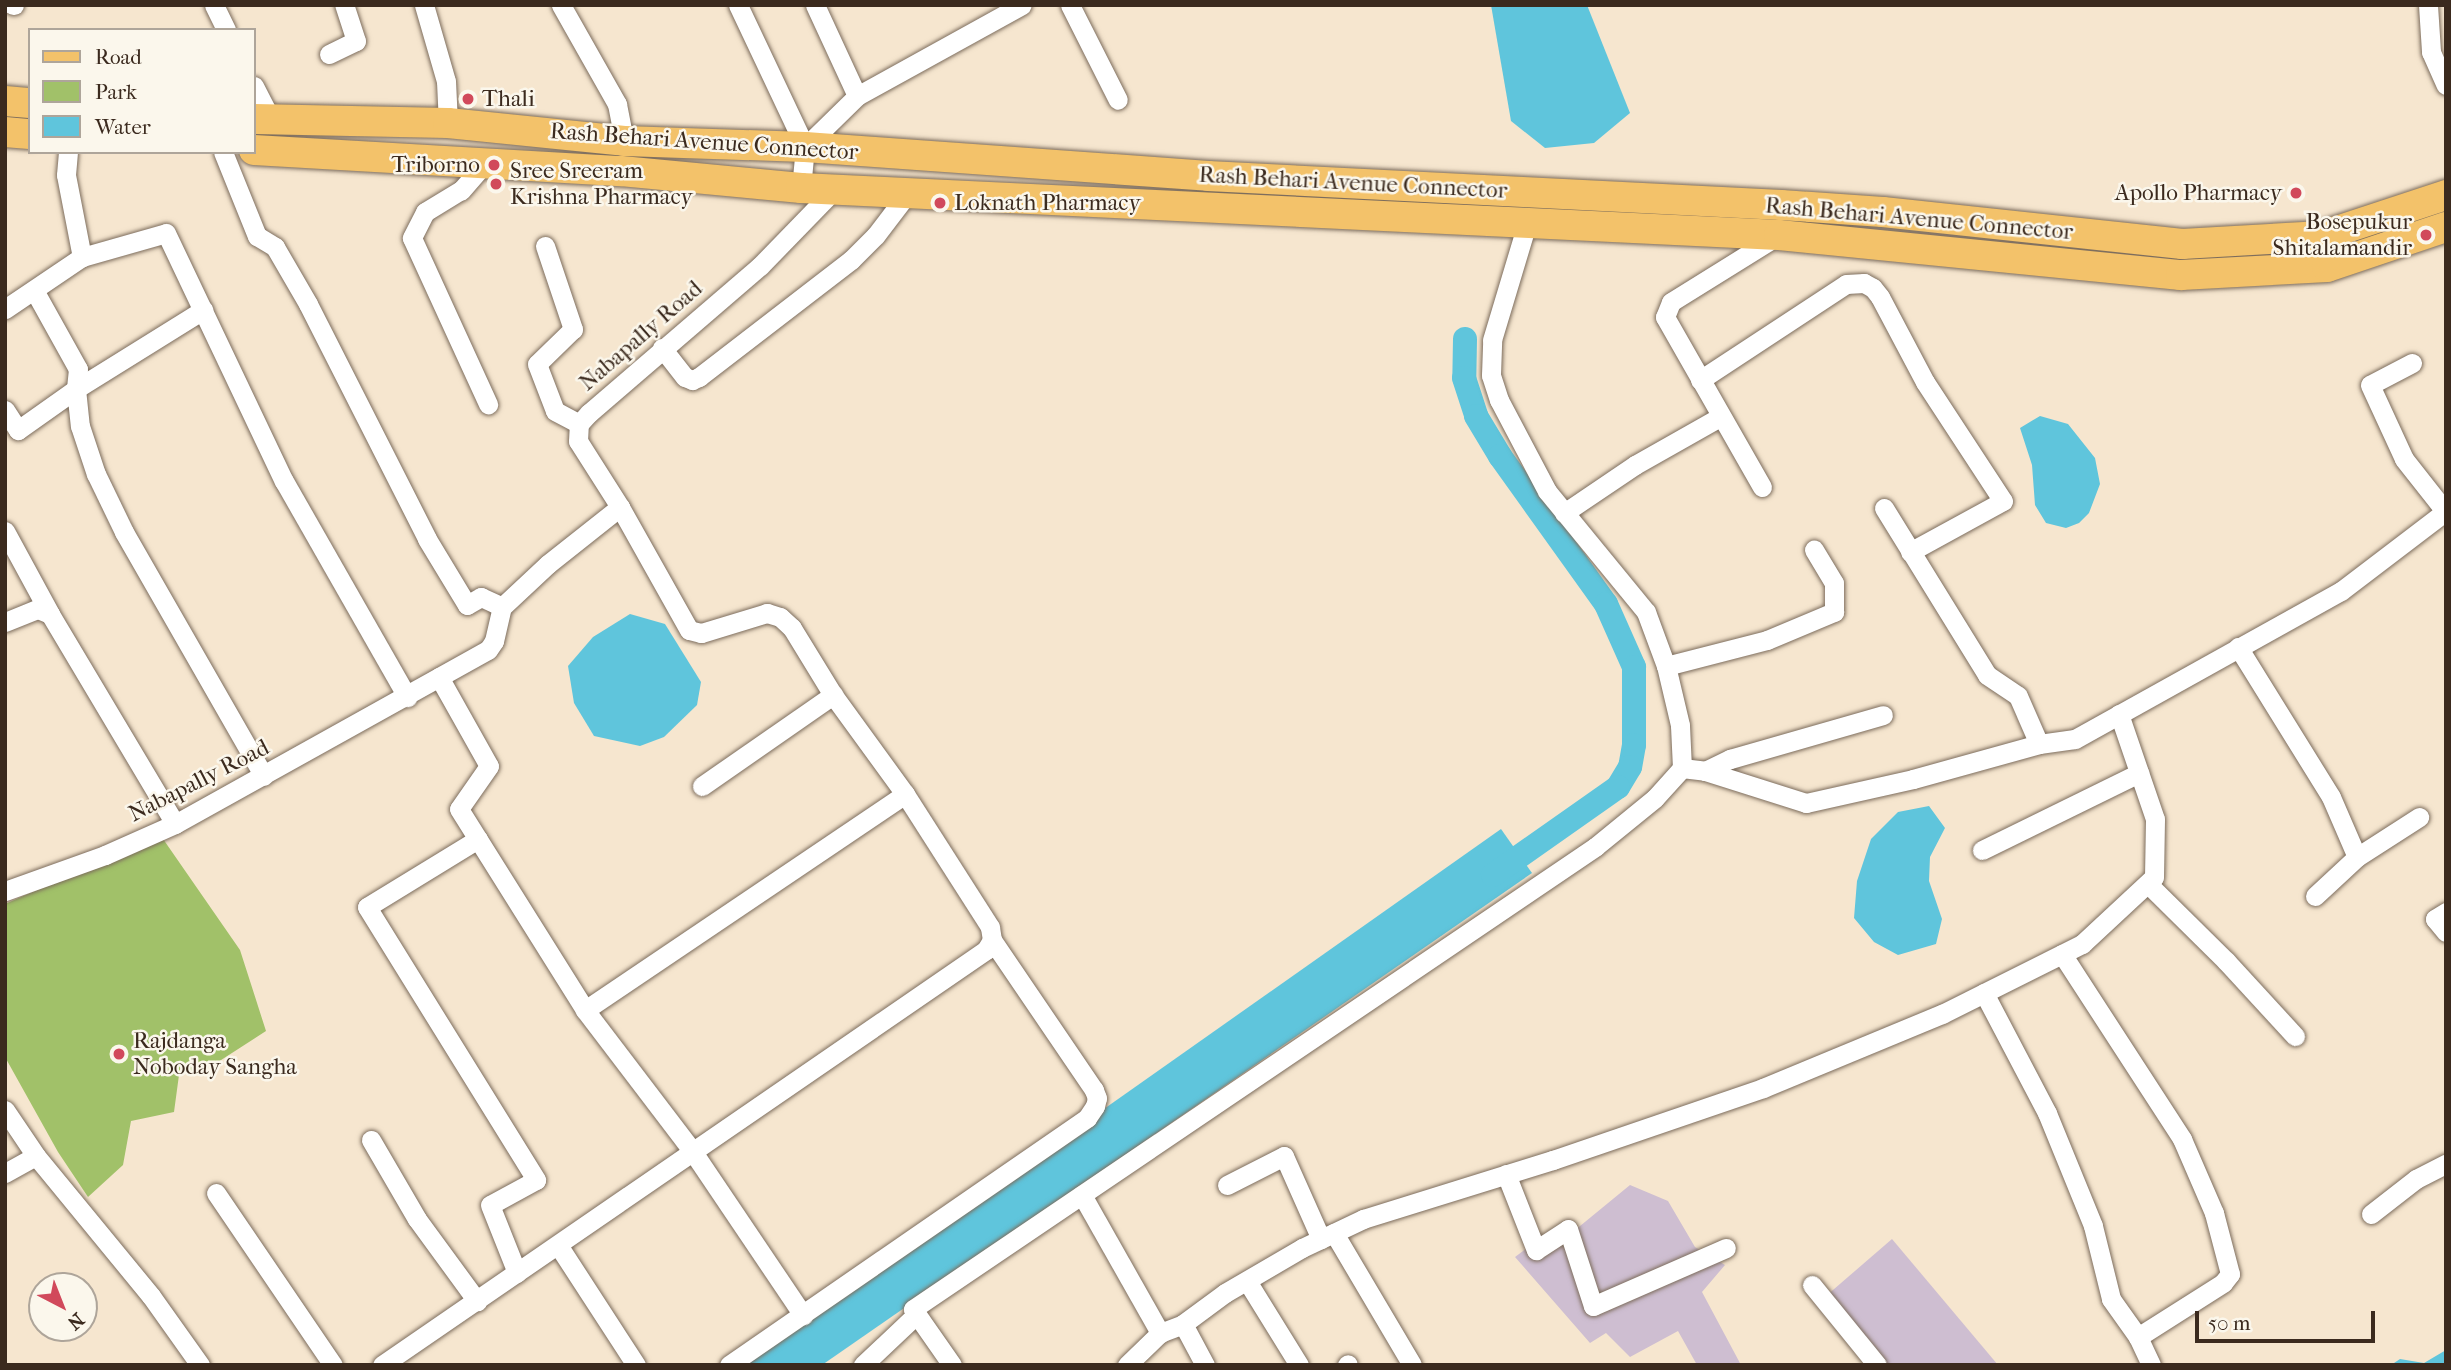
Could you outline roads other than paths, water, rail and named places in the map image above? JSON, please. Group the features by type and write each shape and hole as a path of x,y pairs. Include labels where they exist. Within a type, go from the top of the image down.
{"main road":[{"path":"5,101 28,103"},
{"name":"Rash Behari Avenue Connector","path":"262,119 447,123 624,141 805,147 1208,176 1847,209 2130,240 2195,244 2322,236 2446,195"},
{"path":"5,132 28,134"},
{"name":"Rash Behari Avenue Connector","path":"256,150 621,171 834,190 1779,235 2181,275 2327,267 2446,228"},
{"path":"1844,240 1847,209"}],"street":[{"path":"214,5 225,28"},
{"path":"329,54 356,41 344,5"},
{"path":"561,5 617,104 624,141"},
{"path":"738,5 805,147 801,188"},
{"path":"815,5 857,96"},
{"path":"805,147 857,96 1022,5"},
{"path":"1070,5 1118,100"},
{"path":"2428,5 2431,52 2446,85"},
{"path":"426,6 446,81 447,123"},
{"path":"256,94 262,119"},
{"path":"68,154 65,174 82,257"},
{"path":"224,154 257,236 275,247 308,304 427,539 467,606 481,597 502,607 548,564 620,507"},
{"path":"484,164 461,190 425,212 412,239 488,404"},
{"name":"Nabapally Road","path":"803,1315 1087,1118 1097,1098 992,940 990,927 905,794 833,695 792,628 780,617 767,613 701,633 689,630 620,507 578,441 579,424 662,348 761,266 834,190"},
{"path":"662,348 685,377 692,380 699,377 851,260 876,236 908,193"},
{"path":"952,1365 913,1309 1595,847 1655,798 1682,768 1680,726 1666,666 1643,605 1564,513 1541,479 1499,400 1491,375 1492,340 1527,223"},
{"path":"5,309 82,257 166,233 284,481 407,697"},
{"path":"1762,487 1665,317 1671,302 1779,235"},
{"path":"545,246 573,328 537,364 555,411 579,424"},
{"path":"1700,380 1846,284 1864,283 1872,288 1880,297 1925,382 2003,501 1910,552"},
{"path":"34,290 78,369 76,389 80,426 96,474 124,532 264,776"},
{"path":"5,410 18,430 76,389 203,310"},
{"path":"1682,768 1705,771 1806,803 1913,779 2039,744 2075,739 2341,591 2445,511 2404,458 2370,385 2412,363"},
{"path":"1564,513 1635,465 1720,416"},
{"path":"1884,508 1987,675 2018,696 2039,744"},
{"path":"5,531 50,614 175,824"},
{"path":"1666,666 1767,640 1834,612 1834,583 1814,550"},
{"name":"Nabapally Road","path":"5,891 106,855 175,824 407,697 488,650 494,641 502,607"},
{"path":"5,622 38,609 50,614"},
{"path":"2238,646 2331,797 2357,857"},
{"path":"439,677 489,766 459,809 585,1010 693,1152 803,1315 729,1365"},
{"path":"702,786 833,695"},
{"path":"1127,1365 1160,1333 1183,1324 1225,1293 1363,1219 1763,1088 1942,1014 2082,944 2154,877 2155,819 2119,714"},
{"path":"1705,771 1730,759 1883,715"},
{"path":"1982,850 2139,773"},
{"path":"585,1010 905,794"},
{"path":"2315,896 2357,857 2418,817"},
{"path":"478,839 367,907 536,1180 490,1205 517,1273"},
{"path":"2148,884 2295,1036"},
{"path":"382,1365 986,950 992,940"},
{"path":"2062,954 2182,1139 2214,1213 2230,1274 2222,1283 2138,1337"},
{"path":"1984,993 2047,1113 2093,1226 2110,1299 2138,1337 2151,1365"},
{"path":"5,1110 36,1156 151,1296 200,1365"},
{"path":"371,1140 417,1219 477,1301"},
{"path":"5,1174 36,1156"},
{"path":"1227,1185 1284,1156 1327,1236 1412,1365"},
{"path":"2371,1214 2416,1179 2446,1164"},
{"path":"1506,1174 1536,1250 1568,1230 1594,1306 1726,1248"},
{"path":"216,1193 332,1365"},
{"path":"1082,1195 1160,1333"},
{"path":"558,1245 636,1365"},
{"path":"1247,1281 1299,1365"},
{"path":"1812,1285 1877,1365"},
{"path":"863,1365 917,1314"},
{"path":"1183,1324 1205,1365"}],"water":[{"path":"1491,5 1587,5 1630,113 1594,143 1545,148 1511,121"},
{"path":"2040,416 2068,424 2095,458 2100,484 2089,513 2079,523 2066,528 2046,523 2035,505 2032,465 2020,428"},
{"path":"630,614 665,624 701,682 697,705 664,737 640,746 594,736 574,703 568,666 593,637"},
{"path":"1929,806 1945,828 1930,857 1929,881 1942,919 1936,944 1898,955 1874,942 1854,918 1857,881 1871,839 1898,812"},
{"path":"1501,829 1532,873 822,1365 741,1365"},
{"path":"2446,1350 2446,1365 2391,1365 2400,1359 2424,1363"}],"waterway":[{"path":"1465,339 1464,378 1476,416 1500,456 1606,604 1634,667 1634,745 1630,767 1618,787 1493,875"}],"place":[{"name":"Thali","path":"468,99"},
{"name":"Triborno","path":"494,165"},
{"name":"Sree Sreeram Krishna Pharmacy","path":"496,184"},
{"name":"Apollo Pharmacy","path":"2296,193"},
{"name":"Loknath Pharmacy","path":"940,203"},
{"name":"Bosepukur Shitalamandir","path":"2426,235"},
{"name":"Rajdanga Noboday Sangha","path":"119,1054"}]}
